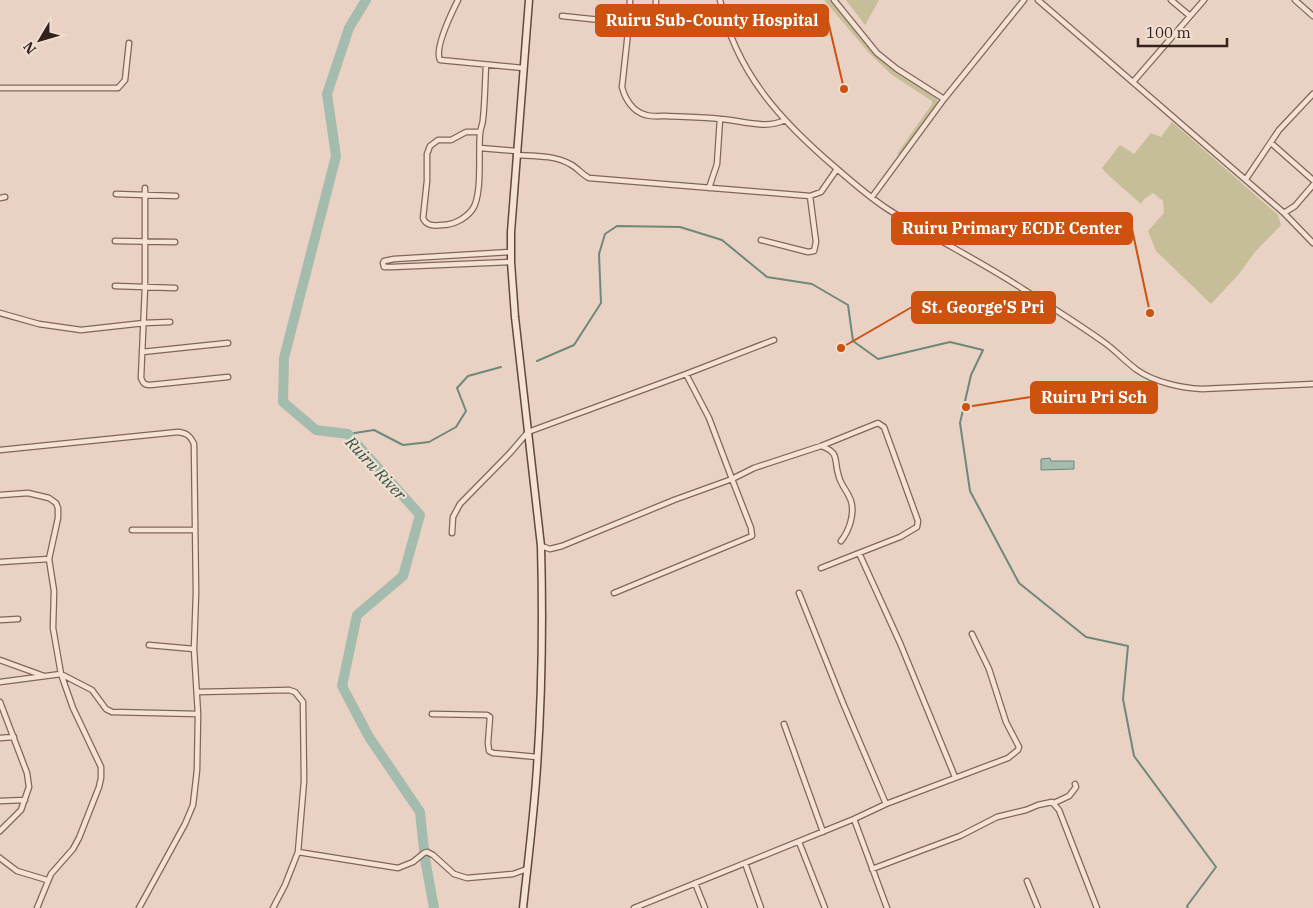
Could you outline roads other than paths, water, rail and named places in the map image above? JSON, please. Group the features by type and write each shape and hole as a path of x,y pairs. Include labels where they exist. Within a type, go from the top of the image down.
{"main road":[{"path":"524,908 538,757 542,633 541,546 511,262 510,232 529,0"}],"street":[{"path":"458,0 440,44 438,56 440,60 523,68"},
{"path":"630,0 622,87 625,96 637,111 646,116 700,116 766,124 776,124 785,120"},
{"path":"656,0 655,16 661,25 680,31"},
{"path":"720,0 726,22 747,71 760,91 800,136 872,198 898,215 1019,286 1105,343 1147,375 1184,387 1202,389 1313,384"},
{"path":"834,0 877,52 897,69 944,99"},
{"path":"872,198 944,99 1024,0"},
{"path":"1038,0 1246,179 1284,213 1313,243"},
{"path":"1171,0 1190,16"},
{"path":"1134,82 1204,0"},
{"path":"1295,0 1313,16"},
{"path":"562,16 628,23"},
{"path":"0,88 118,88 124,80 129,43"},
{"path":"480,132 466,132 451,140 438,140 430,146 427,154 424,221 433,226 452,224 462,220 472,210 477,196 486,65"},
{"path":"1246,179 1279,130 1313,94"},
{"path":"709,188 717,164 720,119"},
{"path":"1271,143 1313,180"},
{"path":"480,148 562,160 576,167 581,174 589,178 810,196 821,192 837,169"},
{"path":"1284,213 1295,206 1313,185"},
{"path":"145,188 145,287 141,378 145,385 228,377"},
{"path":"116,194 176,196"},
{"path":"761,240 808,252 814,251 816,242 810,196"},
{"path":"115,241 174,242"},
{"path":"511,252 394,260 383,263 384,267 387,267 511,262"},
{"path":"478,255 478,264"},
{"path":"115,286 175,288"},
{"path":"0,313 39,324 81,330 170,322"},
{"path":"452,532 453,517 460,504 528,432 774,340"},
{"path":"142,352 228,343"},
{"path":"614,592 752,536 751,528 709,418 686,374"},
{"path":"541,546 550,549 562,546 674,500 732,479 754,468 821,446 878,423 884,427 918,521 917,526 914,530 822,568"},
{"path":"0,450 178,432 186,433 191,437 195,450 194,530 196,593 194,649 198,714 197,770 193,805 185,824 139,908"},
{"path":"821,446 833,451 835,454 839,477 852,502 852,515 847,534 841,541"},
{"path":"0,495 28,493 49,498 56,503 58,508 58,518 49,559 54,591 53,628 61,674 73,708 101,767 101,778 95,799 76,844 47,880 37,908"},
{"path":"132,530 194,530"},
{"path":"859,553 900,642 955,777"},
{"path":"0,562 49,559"},
{"path":"799,593 886,804"},
{"path":"0,620 18,619"},
{"path":"634,908 823,832 886,804 1008,758 1018,750 1019,747 1006,722 989,669 972,634"},
{"path":"149,645 194,649"},
{"path":"0,660 46,676"},
{"path":"0,682 61,674 92,690 106,709 112,712 198,714"},
{"path":"197,692 288,690 296,692 303,702 304,758 302,813 298,852 285,885 273,908"},
{"path":"0,702 27,772 29,787 21,810 0,831"},
{"path":"432,714 487,715 490,717 489,751 538,757"},
{"path":"784,724 823,832"},
{"path":"0,738 14,737"},
{"path":"872,869 960,836 997,817 1048,802 1054,803 1068,796 1076,787 1075,784"},
{"path":"0,801 25,800"},
{"path":"1054,803 1059,810 1097,908"},
{"path":"854,819 887,908"},
{"path":"798,842 825,908"},
{"path":"298,852 398,868 413,862 424,853 433,855 454,874 467,878 518,873 527,868"},
{"path":"0,858 17,871 47,880"},
{"path":"745,863 761,908"},
{"path":"1027,881 1038,908"},
{"path":"696,884 705,908"}],"waterway":[{"name":"Ruiru River","path":"366,0 349,28 327,94 336,156 284,358 283,402 316,430 348,434 420,515 403,576 357,615 342,686 369,737 420,812 425,859 434,908"},
{"path":"537,361 574,345 601,303 599,254 605,234 617,226 680,227 722,240 767,277 812,284 848,305 853,341 878,359 950,342 983,350 971,375 960,423 970,491 1019,583 1086,637 1128,646 1123,699 1134,756 1216,867 1187,906 1188,908"},
{"path":"348,434 374,430 403,445 429,442 456,427 466,411 457,388 468,376 501,367"}],"place":[{"name":"Ruiru Sub-County Hospital","path":"844,89"},
{"name":"Ruiru Primary ECDE Center","path":"1150,313"},
{"name":"St. George'S Pri","path":"841,348"},
{"name":"Ruiru Pri Sch","path":"966,407"}]}
